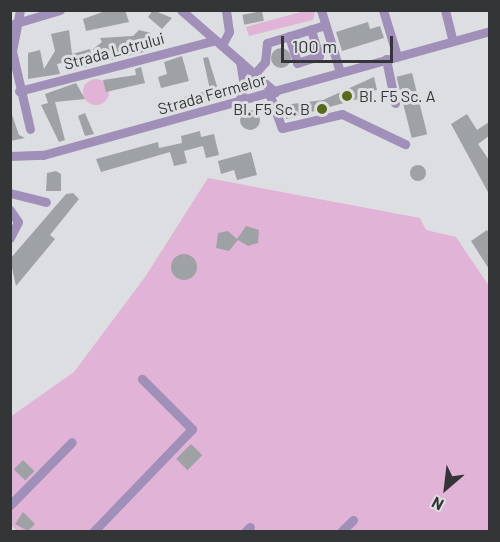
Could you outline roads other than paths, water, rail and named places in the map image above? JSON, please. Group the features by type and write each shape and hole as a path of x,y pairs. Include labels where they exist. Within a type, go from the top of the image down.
{"street":[{"path":"20,10 13,24 11,50 16,88 30,129"},
{"path":"13,24 60,10"},
{"path":"181,10 256,75 272,92 282,128 342,114 405,144"},
{"path":"219,42 229,32 226,10"},
{"path":"321,10 339,72"},
{"path":"383,10 397,56"},
{"path":"445,10 453,41"},
{"path":"244,86 265,62 267,43 325,25"},
{"path":"289,36 297,63 319,56 311,29"},
{"name":"Strada Fermelor","path":"10,156 43,155 489,31"},
{"name":"Strada Lotrului","path":"16,88 219,42"},
{"path":"386,59 395,103"},
{"path":"239,102 244,86 240,61"},
{"path":"10,193 46,202"},
{"path":"10,210 18,222 10,238"},
{"path":"93,531 192,429 142,379"},
{"path":"10,505 72,442"},
{"path":"341,531 353,520"}],"place":[{"name":"Bl. F5 Sc. A","path":"347,96"},
{"name":"Bl. F5 Sc. B","path":"322,109"}]}
